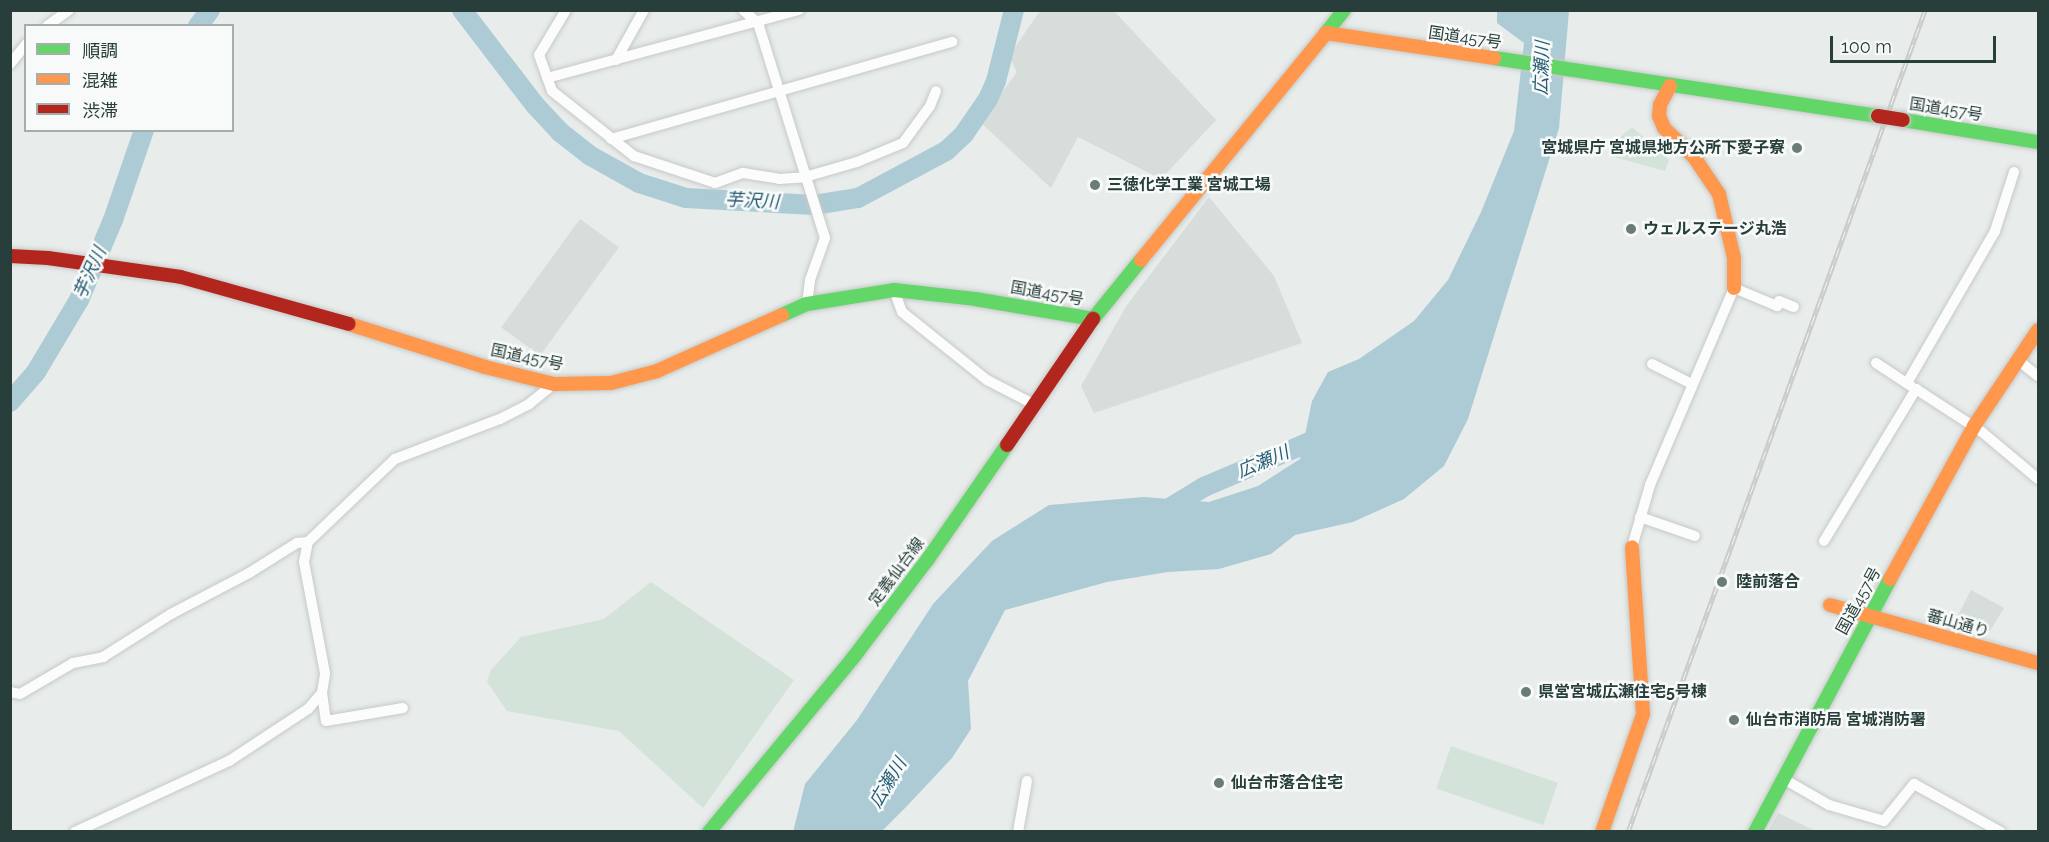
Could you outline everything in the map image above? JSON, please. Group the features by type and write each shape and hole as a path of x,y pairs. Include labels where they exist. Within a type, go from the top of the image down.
{"main road":[{"path":"1326,33 1344,10"},
{"name":"国道457号","path":"10,256 48,258 181,277 341,321 485,367 554,384 611,383 657,371 807,304 856,294 894,290 984,300 1093,320 1326,33 2038,142"},
{"path":"1670,86 1660,105 1659,116 1664,128 1694,157 1719,194 1730,219 1734,288"},
{"name":"定義仙台線","path":"709,831 860,649 928,559 1093,320"},
{"name":"国道457号","path":"1755,831 1869,616 1974,426 2038,330"},
{"path":"1602,831 1644,714 1632,547"},
{"name":"蕃山通り","path":"1830,605 2038,663"}],"street":[{"path":"50,24 69,10"},
{"path":"566,10 539,55 552,91 634,156 715,183 743,173 779,179 807,180 903,143 930,106 936,91"},
{"path":"616,60 644,10"},
{"path":"743,10 758,22 777,90 825,238 810,280 807,304"},
{"path":"547,78 799,10"},
{"path":"611,139 952,42"},
{"path":"10,64 24,46"},
{"path":"1824,541 1995,231 2014,172"},
{"path":"1632,547 1650,485 1734,288 1777,306 1779,301 1794,307"},
{"path":"894,290 902,312 987,380 1035,405"},
{"path":"2018,360 2038,376"},
{"path":"1876,363 1974,426 2038,479"},
{"path":"1652,364 1692,384"},
{"path":"403,708 326,721 322,693 325,673 304,562 308,542 395,459 500,419 529,404 554,384"},
{"path":"1640,517 1695,536"},
{"path":"10,692 20,694 74,663 104,657 171,614 249,573 297,543 308,542"},
{"path":"75,831 229,761 308,709 322,693"},
{"path":"1782,778 1829,805 1884,820 1914,784 2001,831"},
{"path":"1018,831 1027,781"}],"shaded area":[{"path":"1040,11 1114,11 1216,120 1161,179 1078,137 1051,188 980,122 1017,72 1009,56"},
{"path":"1632,127 1669,160 1665,171 1611,156 1618,139"},
{"path":"1209,197 1274,276 1302,343 1094,413 1081,386 1127,305"},
{"path":"580,219 619,247 540,356 501,327"},
{"path":"651,582 794,680 703,808 619,731 507,711 487,682 491,670 521,637 604,619"},
{"path":"1971,590 2004,608 1990,631 1955,621"},
{"path":"1451,746 1558,783 1543,825 1436,789"},
{"path":"1778,813 1816,831 1768,831"}],"water":[{"path":"1497,11 1569,11 1559,128 1468,419 1444,466 1404,499 1353,522 1295,535 1271,554 1219,569 1168,572 1107,582 1005,610 968,681 971,729 952,758 907,806 882,831 793,832 805,784 857,720 933,604 992,541 1049,505 1144,497 1209,502 1258,486 1300,459 1312,401 1328,372 1359,359 1414,321 1448,280 1481,212 1514,131 1524,43 1497,23"}],"waterway":[{"name":"芋沢川","path":"200,24 210,10"},
{"name":"芋沢川","path":"462,10 535,105 560,132 589,155 639,183 686,198 814,205 858,198 946,151 964,134 988,99 996,81 1014,10"},
{"name":"芋沢川","path":"10,402 36,372 79,300 113,220 143,132"},
{"name":"広瀬川","path":"1161,513 1204,487 1326,435"}],"railway":[{"path":"1628,832 1925,10"}],"traffic: fast":[{"path":"1326,33 1344,10"},
{"path":"1494,58 1878,116"},
{"path":"1903,120 2038,142"},
{"path":"782,315 807,304 894,290 975,299 1093,319 1141,260"},
{"path":"709,832 853,658 928,559 1007,445"},
{"path":"1755,832 1890,579"}],"traffic: slow":[{"path":"1141,260 1326,33 1494,58"},
{"path":"1670,86 1660,105 1659,116 1664,128 1694,157 1719,194 1734,258 1734,288"},
{"path":"349,324 485,367 554,384 611,383 657,371 782,315"},
{"path":"1890,579 1974,426 2038,330"},
{"path":"1602,832 1643,714 1632,547"},
{"path":"1830,605 2038,663"}],"traffic: jam":[{"path":"1878,116 1903,120"},
{"path":"10,256 48,258 181,277 349,324"},
{"path":"1007,445 1093,319"}],"place":[{"name":"宮城県庁 宮城県地方公所下愛子寮","path":"1797,148"},
{"name":"三徳化学工業 宮城工場","path":"1095,185"},
{"name":"ウェルステージ丸浩","path":"1631,229"},
{"name":"陸前落合","path":"1722,582"},
{"name":"県営宮城広瀬住宅5号棟","path":"1526,692"},
{"name":"仙台市消防局 宮城消防署","path":"1734,720"},
{"name":"仙台市落合住宅","path":"1219,783"}]}
